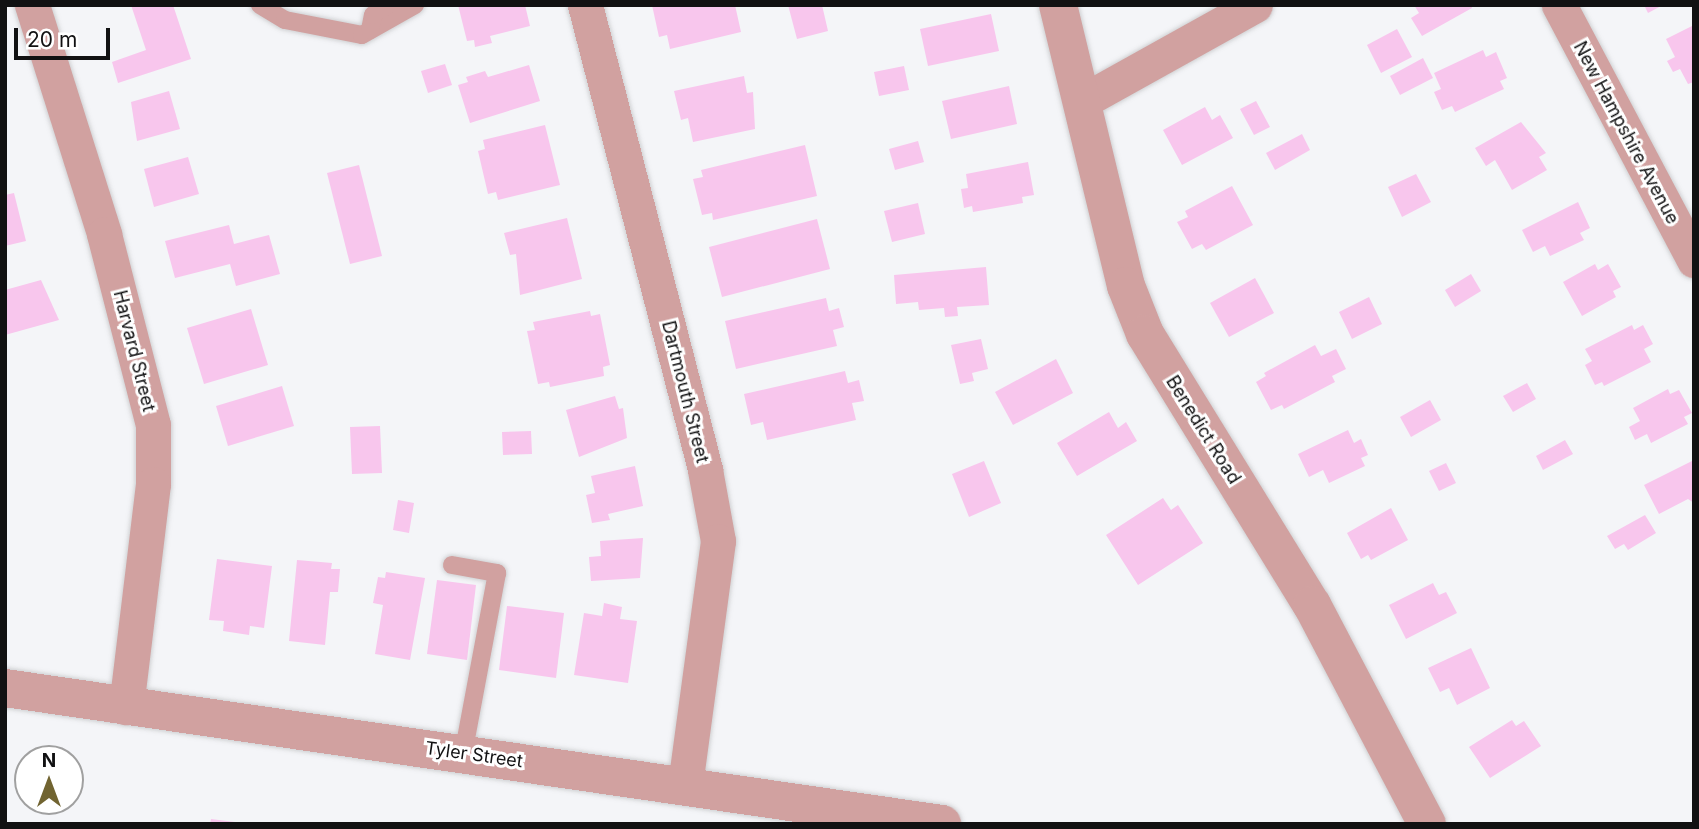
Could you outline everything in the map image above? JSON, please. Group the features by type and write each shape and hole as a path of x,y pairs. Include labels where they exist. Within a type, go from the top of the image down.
{"street":[{"name":"Harvard Street","path":"32,5 104,233 153,425 153,484 125,707"},
{"name":"Dartmouth Street","path":"585,5 705,470 718,541 685,785"},
{"name":"Benedict Road","path":"1058,5 1126,286 1145,334 1312,606 1427,824"},
{"path":"1081,102 1255,5"},
{"name":"New Hampshire Avenue","path":"1559,5 1694,260"},
{"name":"Tyler Street","path":"5,688 942,824"}],"lane":[{"path":"260,5 285,20 317,29 362,35 415,5"},
{"path":"370,30 373,15 387,5"},
{"path":"452,565 497,573 463,754"}],"building":[{"path":"131,5 173,5 191,59 118,83 112,62 146,50"},
{"path":"458,5 525,5 530,26 490,36 492,43 475,47 474,40 467,41"},
{"path":"652,5 735,5 741,32 670,49 667,35 659,37"},
{"path":"788,5 822,5 828,31 797,39"},
{"path":"1414,5 1471,5 1472,8 1422,36 1411,18 1419,13"},
{"path":"1644,5 1663,5 1648,13"},
{"path":"991,14 999,51 928,66 920,29"},
{"path":"1694,25 1694,82 1688,84 1680,69 1673,72 1667,61 1675,57 1666,39"},
{"path":"1397,29 1412,57 1381,73 1367,45"},
{"path":"1483,50 1486,57 1496,52 1507,78 1500,81 1504,89 1455,112 1452,106 1442,110 1434,92 1441,89 1434,73"},
{"path":"1423,58 1433,78 1400,95 1390,76"},
{"path":"445,64 452,85 428,93 421,71"},
{"path":"529,65 540,101 470,123 458,85 468,82 466,77 485,71 488,77"},
{"path":"904,66 909,90 879,96 874,72"},
{"path":"744,76 747,93 753,92 755,129 693,142 688,118 681,120 674,91"},
{"path":"1009,86 1017,124 951,139 942,101"},
{"path":"169,91 180,129 137,141 131,102"},
{"path":"1256,101 1270,127 1254,135 1240,109"},
{"path":"1205,107 1212,120 1220,115 1233,138 1182,165 1163,130"},
{"path":"1521,122 1546,153 1539,157 1547,170 1512,190 1495,160 1486,166 1475,148"},
{"path":"545,125 560,185 498,200 496,192 488,194 478,151 485,149 483,140"},
{"path":"1302,134 1310,150 1275,170 1266,153"},
{"path":"918,141 924,162 895,170 889,149"},
{"path":"805,145 817,196 713,220 712,213 702,215 693,179 703,177 701,170"},
{"path":"188,157 199,194 154,207 144,169"},
{"path":"1028,162 1034,195 1022,197 1023,203 973,212 972,206 964,208 961,189 968,188 966,174"},
{"path":"359,165 382,256 350,264 327,173"},
{"path":"1416,174 1431,202 1402,217 1388,187"},
{"path":"1232,186 1253,225 1206,250 1202,244 1192,249 1177,222 1188,217 1185,211"},
{"path":"14,193 26,241 5,246 5,195"},
{"path":"1578,202 1590,228 1580,233 1584,240 1550,256 1545,246 1533,252 1522,230"},
{"path":"918,203 925,234 892,242 884,211"},
{"path":"567,218 582,279 520,295 516,254 510,255 504,233"},
{"path":"817,219 830,269 722,297 709,247"},
{"path":"229,225 234,244 269,235 280,274 236,286 230,264 175,278 165,241"},
{"path":"1595,264 1598,270 1608,264 1621,287 1613,291 1616,297 1582,316 1563,282"},
{"path":"986,267 989,305 957,307 958,316 945,317 944,308 919,310 918,302 896,304 894,275"},
{"path":"1471,274 1481,291 1455,307 1445,290"},
{"path":"1255,278 1274,313 1229,337 1210,303"},
{"path":"41,280 59,320 5,335 5,290"},
{"path":"1369,297 1382,324 1352,339 1339,312"},
{"path":"826,298 829,311 839,308 844,327 833,330 837,346 736,369 725,321"},
{"path":"251,309 268,365 204,384 187,328"},
{"path":"590,311 591,316 600,314 610,365 603,367 604,376 550,387 549,382 538,384 527,331 535,330 533,322"},
{"path":"1632,325 1634,330 1643,325 1653,344 1644,349 1651,362 1604,386 1602,382 1595,385 1585,365 1592,361 1585,349"},
{"path":"981,339 988,369 972,373 974,381 960,384 951,345"},
{"path":"1315,345 1321,356 1336,349 1346,369 1332,376 1335,382 1284,409 1282,405 1271,410 1256,382 1266,376 1264,373"},
{"path":"1056,359 1073,393 1013,425 995,392"},
{"path":"845,371 848,383 859,380 864,401 852,403 856,420 767,440 763,422 751,425 744,394"},
{"path":"1527,383 1536,399 1513,412 1503,396"},
{"path":"282,386 294,426 228,446 216,406"},
{"path":"1668,389 1670,394 1679,390 1692,413 1684,417 1688,424 1651,443 1647,434 1635,440 1629,427 1640,421 1633,408"},
{"path":"615,396 619,409 623,408 627,438 579,457 566,410"},
{"path":"1430,400 1441,420 1411,437 1400,417"},
{"path":"1109,412 1118,428 1126,422 1137,441 1077,476 1057,443"},
{"path":"380,426 382,473 352,474 350,427"},
{"path":"1348,430 1354,443 1361,439 1368,455 1361,458 1365,466 1329,483 1323,470 1309,477 1298,454"},
{"path":"531,431 532,454 503,455 502,432"},
{"path":"1565,440 1573,454 1543,470 1536,456"},
{"path":"1694,460 1694,503 1688,499 1659,514 1644,485"},
{"path":"984,461 1001,503 969,517 952,474"},
{"path":"1446,463 1456,483 1439,491 1429,471"},
{"path":"635,466 643,506 608,514 610,520 592,523 586,495 595,493 591,476"},
{"path":"1163,498 1171,510 1178,505 1203,543 1138,585 1106,535"},
{"path":"398,500 414,503 409,533 393,530"},
{"path":"1391,508 1408,540 1371,560 1368,555 1361,559 1347,533"},
{"path":"1645,515 1656,533 1628,550 1624,544 1615,549 1607,536"},
{"path":"643,538 640,578 591,581 589,557 601,556 600,541"},
{"path":"217,559 272,566 264,628 250,626 249,635 223,631 224,621 209,620"},
{"path":"297,560 332,563 331,569 340,569 338,592 330,592 325,645 289,641"},
{"path":"386,572 425,578 410,660 375,654 383,605 373,603 378,577 385,578"},
{"path":"437,580 476,585 467,660 427,654"},
{"path":"1433,583 1439,595 1446,592 1457,613 1406,639 1389,605"},
{"path":"604,603 622,607 620,619 637,621 628,683 574,675 584,613 602,616"},
{"path":"507,606 564,613 556,678 499,670"},
{"path":"1471,648 1490,688 1457,705 1449,688 1440,692 1428,668"},
{"path":"1512,720 1516,726 1524,721 1541,746 1490,778 1469,747"},
{"path":"211,819 235,822 235,824 210,824"}]}
